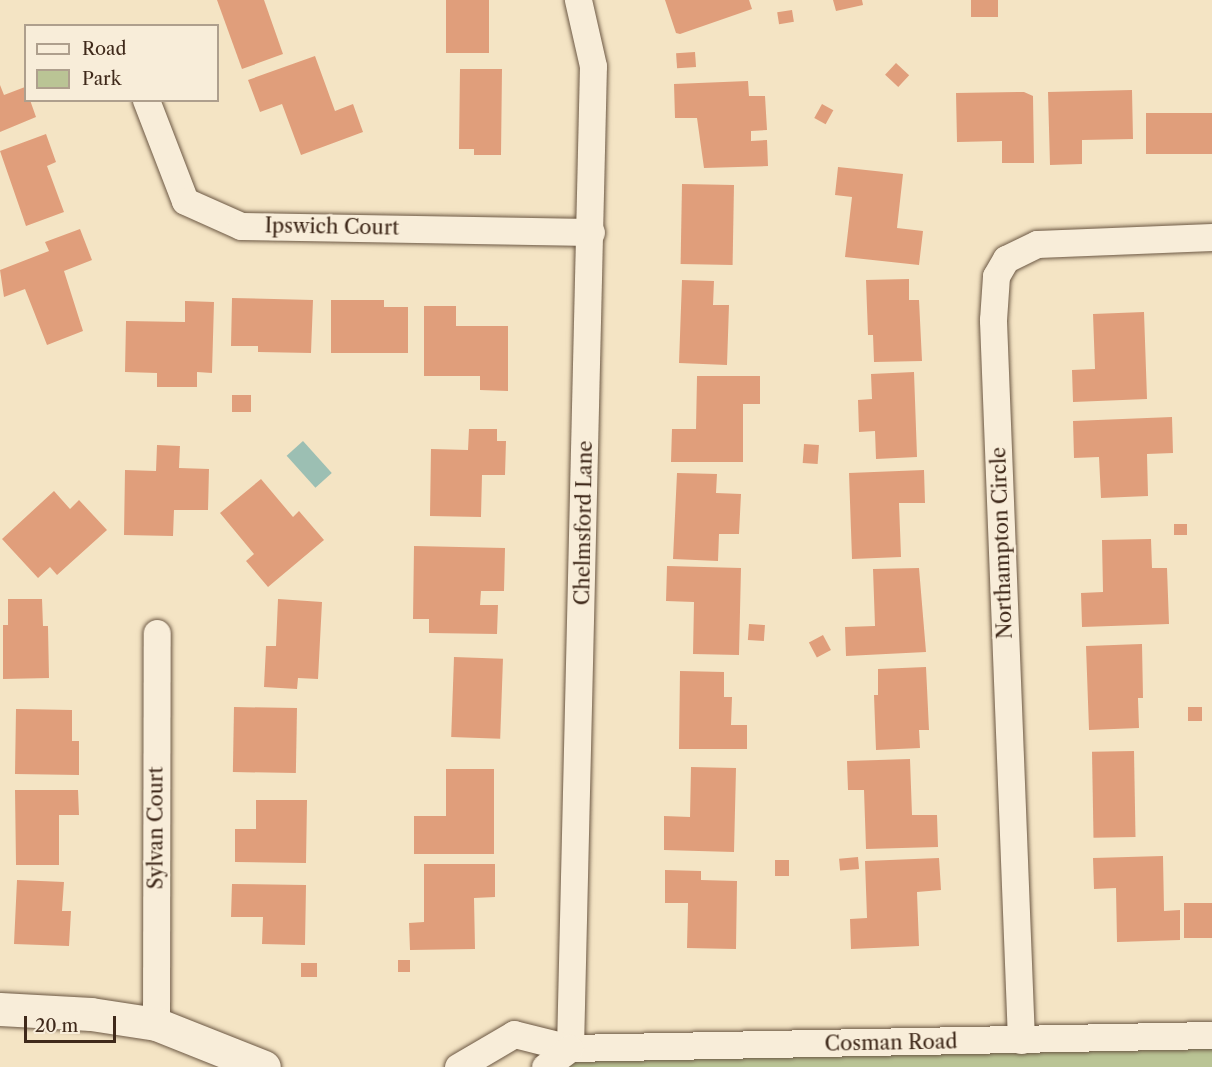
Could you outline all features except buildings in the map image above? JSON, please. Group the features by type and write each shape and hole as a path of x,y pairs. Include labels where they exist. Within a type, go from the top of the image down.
{"main road":[{"path":"0,1009 91,1014 156,1024 264,1067"}],"street":[{"name":"Chelmsford Lane","path":"570,1048 591,232 593,66 578,0"},
{"name":"Ipswich Court","path":"147,102 185,201 241,226 591,232"},
{"name":"Northampton Circle","path":"1022,1040 993,320 996,276 1006,259 1037,244 1212,237"},
{"name":"Sylvan Court","path":"156,1024 157,633"},
{"name":"Cosman Road","path":"458,1067 514,1034 570,1048 1212,1035"},
{"path":"545,1067 570,1048"}],"green space":[{"path":"1212,1035 1212,1067 541,1067 570,1048"}],"water":[{"path":"303,441 332,473 315,488 287,456"}]}
